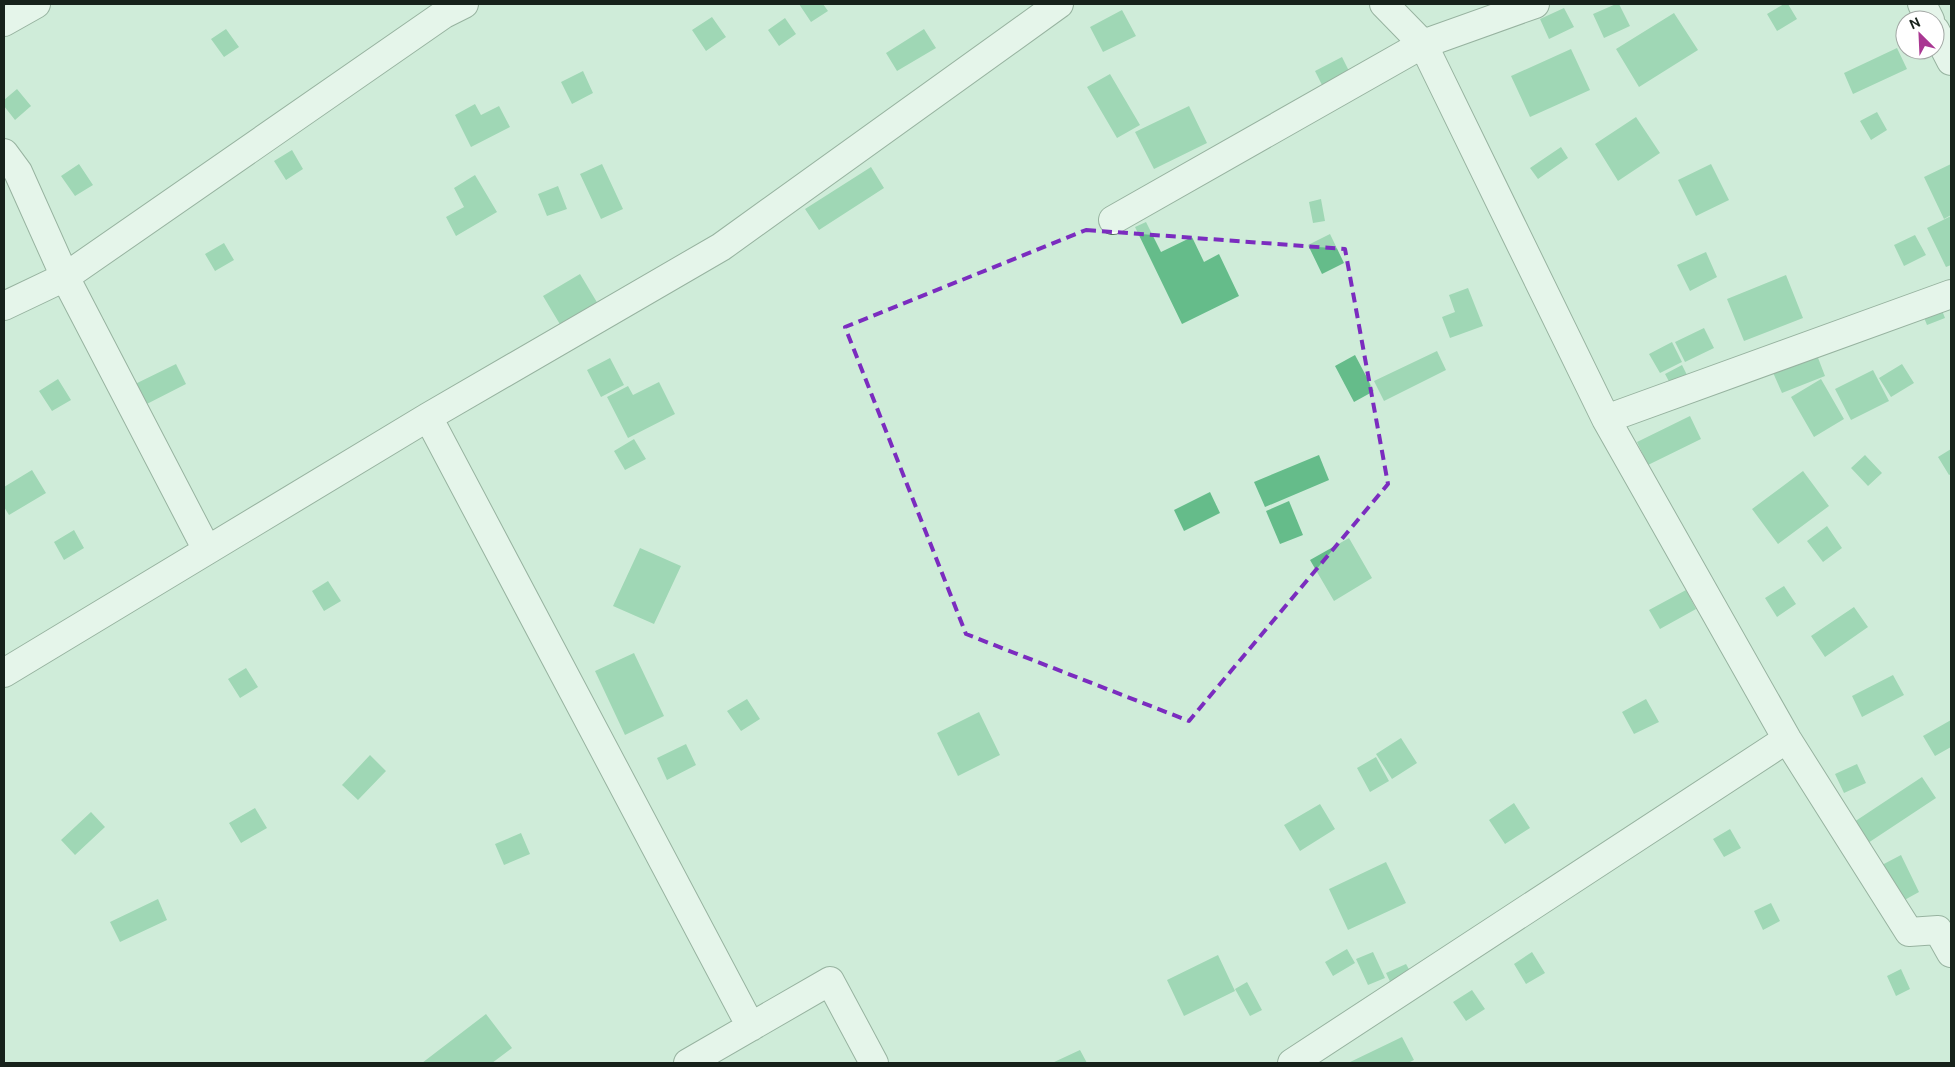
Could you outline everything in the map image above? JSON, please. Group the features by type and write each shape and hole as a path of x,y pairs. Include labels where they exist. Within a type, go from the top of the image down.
{"street":[{"path":"4,22 36,4"},
{"path":"4,673 428,417 721,247 1058,4"},
{"path":"1384,4 1423,44 1606,419 1787,739 1909,932 1947,935"},
{"path":"1113,220 1423,44 1535,4"},
{"path":"4,306 65,277 448,7"},
{"path":"1945,49 1951,61"},
{"path":"4,153 18,172 65,277 208,550"},
{"path":"1606,419 1951,294"},
{"path":"428,417 751,1027"},
{"path":"1292,1063 1787,739"},
{"path":"688,1063 830,981 874,1063"}],"highlighted area":[{"path":"1086,230 1345,249 1388,484 1189,721 966,634 845,327"}],"building":[{"path":"799,4 823,4 828,11 811,22"},
{"path":"1619,4 1630,26 1604,38 1593,14"},
{"path":"1784,4 1788,4 1797,19 1777,31 1767,14"},
{"path":"1564,8 1574,27 1549,39 1540,19"},
{"path":"1122,10 1136,36 1103,52 1090,27"},
{"path":"1674,13 1698,50 1639,87 1616,49"},
{"path":"712,17 726,37 706,51 692,30"},
{"path":"785,18 796,34 779,46 768,30"},
{"path":"226,29 239,47 224,57 211,39"},
{"path":"924,29 936,48 897,71 886,53"},
{"path":"1571,49 1590,90 1530,117 1511,76"},
{"path":"1895,49 1895,60 1903,60 1907,69 1853,94 1844,73"},
{"path":"1342,57 1354,81 1327,95 1315,71"},
{"path":"583,71 593,93 572,104 561,82"},
{"path":"1110,74 1140,125 1117,138 1087,87"},
{"path":"17,89 31,106 15,120 4,106 4,100"},
{"path":"475,104 481,115 499,106 510,127 471,147 455,115"},
{"path":"1189,106 1207,143 1154,169 1135,132"},
{"path":"1877,112 1887,130 1871,140 1860,121"},
{"path":"1636,117 1660,153 1618,181 1595,144"},
{"path":"1561,147 1568,158 1538,179 1530,168"},
{"path":"292,150 303,169 286,180 274,161"},
{"path":"79,164 93,185 75,196 61,176"},
{"path":"602,164 623,209 601,219 580,174"},
{"path":"1711,164 1729,200 1696,216 1678,180"},
{"path":"1951,164 1951,215 1944,219 1924,177"},
{"path":"871,167 884,188 819,230 805,209"},
{"path":"475,175 497,212 456,236 446,217 464,207 454,188"},
{"path":"558,186 567,209 547,216 538,194"},
{"path":"1321,199 1325,221 1313,223 1309,202"},
{"path":"1951,216 1951,265 1946,267 1927,228"},
{"path":"1146,222 1161,252 1192,237 1204,262 1219,254 1239,296 1182,324 1135,227"},
{"path":"1330,234 1344,263 1322,274 1308,245"},
{"path":"1915,235 1926,255 1904,266 1894,245"},
{"path":"224,243 234,260 215,271 205,254"},
{"path":"1706,252 1717,277 1690,291 1677,265"},
{"path":"580,274 601,309 564,331 543,296"},
{"path":"1786,275 1803,318 1744,341 1727,299"},
{"path":"1468,288 1483,326 1450,338 1442,317 1455,312 1449,295"},
{"path":"1939,303 1945,318 1927,325 1921,310"},
{"path":"1704,328 1714,348 1685,362 1675,342"},
{"path":"1672,342 1682,362 1660,373 1649,354"},
{"path":"1815,350 1825,376 1782,393 1771,368"},
{"path":"1437,351 1446,370 1384,401 1374,381"},
{"path":"1355,355 1374,391 1354,402 1335,366"},
{"path":"610,358 624,385 601,397 587,370"},
{"path":"176,364 186,384 139,408 129,387"},
{"path":"1902,364 1914,383 1891,397 1879,378"},
{"path":"1682,365 1690,381 1673,389 1665,374"},
{"path":"1873,370 1889,401 1851,420 1835,389"},
{"path":"58,379 71,400 52,411 39,391"},
{"path":"1821,379 1844,419 1814,437 1791,397"},
{"path":"659,382 675,414 628,438 607,397 628,386 633,395"},
{"path":"1690,416 1701,439 1648,465 1637,442"},
{"path":"634,439 646,459 625,470 614,451"},
{"path":"1951,449 1951,474 1949,475 1938,457"},
{"path":"1319,455 1329,480 1265,507 1254,482"},
{"path":"1865,455 1882,473 1868,486 1851,468"},
{"path":"32,470 46,493 9,515 4,507 4,487"},
{"path":"1803,471 1829,506 1778,544 1752,509"},
{"path":"1210,492 1220,513 1184,531 1174,510"},
{"path":"1289,501 1303,535 1280,544 1266,511"},
{"path":"1827,526 1842,548 1823,562 1807,541"},
{"path":"74,530 84,548 64,560 54,542"},
{"path":"1349,538 1372,578 1334,601 1310,560"},
{"path":"640,548 681,566 654,624 613,606"},
{"path":"328,581 341,601 324,611 312,591"},
{"path":"1784,586 1796,604 1777,617 1765,598"},
{"path":"1686,590 1696,609 1660,629 1649,610"},
{"path":"1854,607 1868,627 1825,657 1811,636"},
{"path":"634,653 664,716 625,735 595,671"},
{"path":"246,668 258,687 240,698 228,679"},
{"path":"1893,675 1904,695 1862,717 1852,696"},
{"path":"747,699 760,719 741,731 727,711"},
{"path":"1646,699 1659,722 1634,734 1622,712"},
{"path":"979,712 1000,755 958,776 937,733"},
{"path":"1951,720 1951,747 1935,756 1923,736"},
{"path":"1401,738 1417,763 1392,779 1376,754"},
{"path":"686,744 696,765 667,780 657,758"},
{"path":"370,755 386,771 358,800 342,785"},
{"path":"1376,757 1389,781 1370,792 1357,768"},
{"path":"1857,764 1866,783 1844,793 1835,774"},
{"path":"1922,777 1936,798 1868,843 1854,822"},
{"path":"1514,803 1530,828 1505,844 1489,820"},
{"path":"1320,804 1335,829 1300,851 1284,825"},
{"path":"255,808 267,828 241,843 229,823"},
{"path":"91,812 105,827 75,855 61,840"},
{"path":"1730,829 1741,848 1724,857 1713,839"},
{"path":"521,833 530,854 504,865 495,844"},
{"path":"1901,855 1919,892 1899,903 1880,866"},
{"path":"1386,862 1406,903 1348,930 1329,889"},
{"path":"158,899 167,920 120,942 110,922"},
{"path":"1771,903 1780,921 1763,930 1754,911"},
{"path":"1347,949 1355,963 1333,976 1325,962"},
{"path":"1373,952 1385,978 1368,985 1356,959"},
{"path":"1532,952 1545,973 1526,984 1514,964"},
{"path":"1218,955 1235,991 1184,1016 1167,980"},
{"path":"1406,964 1415,980 1394,990 1386,973"},
{"path":"1901,969 1910,989 1896,996 1887,976"},
{"path":"1247,982 1262,1010 1250,1016 1235,989"},
{"path":"1472,990 1485,1009 1466,1021 1453,1002"},
{"path":"486,1014 512,1048 492,1063 422,1063"},
{"path":"1402,1037 1414,1060 1408,1063 1348,1063"},
{"path":"1080,1050 1087,1063 1052,1063"}]}
